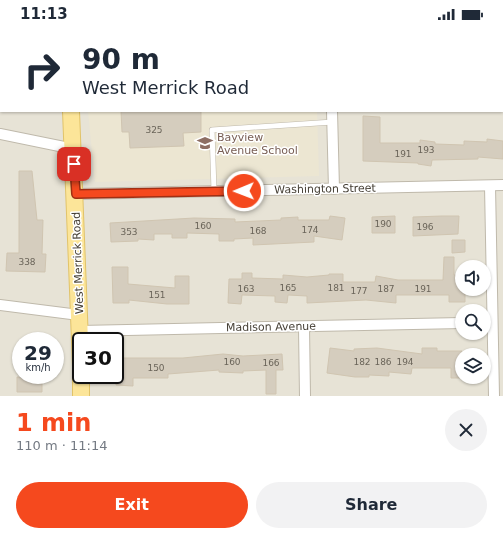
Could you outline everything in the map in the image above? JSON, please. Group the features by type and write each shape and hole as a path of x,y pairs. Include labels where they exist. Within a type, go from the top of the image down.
{"main road":[{"name":"West Merrick Road","path":"72,112 80,331"},
{"path":"81,384 81,396"}],"street":[{"path":"332,112 334,189"},
{"path":"0,134 74,149"},
{"name":"Washington Street","path":"76,194 503,185"},
{"path":"488,304 490,186"},
{"path":"0,305 79,315"},
{"name":"Madison Avenue","path":"80,331 455,323"},
{"path":"304,327 305,396"},
{"path":"489,340 494,396"}],"lane":[{"path":"214,191 212,130 333,122"}],"shaded area":[{"path":"0,112 503,112 503,396 0,396"},
{"name":"Bayview Avenue School","path":"88,112 317,112 319,176 95,182"}],"building":[{"path":"121,112 201,112 201,132 183,133 184,146 130,148 129,132 122,132"},
{"path":"363,116 380,117 380,143 420,143 420,140 435,142 435,144 464,145 464,141 487,142 487,139 503,141 503,159 478,157 478,159 432,160 431,166 418,163 363,161"},
{"path":"19,171 32,171 37,220 43,220 42,254 46,254 45,272 6,271 7,253 19,253"},
{"path":"330,216 345,218 342,240 314,236 314,242 253,245 253,238 234,239 234,241 219,241 219,234 187,233 187,238 172,238 172,234 154,234 154,240 138,239 138,241 111,242 110,223 194,218 235,219 235,222 281,220 281,218 298,217 298,220 329,220"},
{"path":"395,216 395,233 372,233 372,217"},
{"path":"459,216 458,234 413,236 413,217"},
{"path":"452,240 465,240 465,252 452,253"},
{"path":"444,257 454,257 455,296 465,296 465,302 449,302 449,295 396,295 396,303 366,300 307,303 307,296 288,295 287,303 275,302 275,296 242,295 241,304 228,303 229,279 242,279 242,273 252,273 252,278 283,279 283,275 307,277 343,274 343,282 375,282 376,276 398,280 443,280"},
{"path":"112,267 128,267 128,284 175,288 175,276 189,276 189,304 167,304 129,300 129,303 113,303"},
{"path":"330,348 354,351 354,349 377,348 422,354 422,348 437,348 437,351 455,351 455,378 451,378 451,368 412,368 411,374 389,372 389,376 369,375 369,377 355,377 327,373"},
{"path":"223,354 243,356 282,354 283,370 276,370 276,394 266,394 266,370 243,371 243,373 219,372 219,370 168,374 168,378 133,378 133,386 116,385 124,384 124,358 183,358"},
{"path":"17,384 42,384 42,392 17,392"}],"place":[{"name":"Bayview Avenue School","path":"205,143"}],"route":[{"path":"74,164 76,194 244,191"}]}
